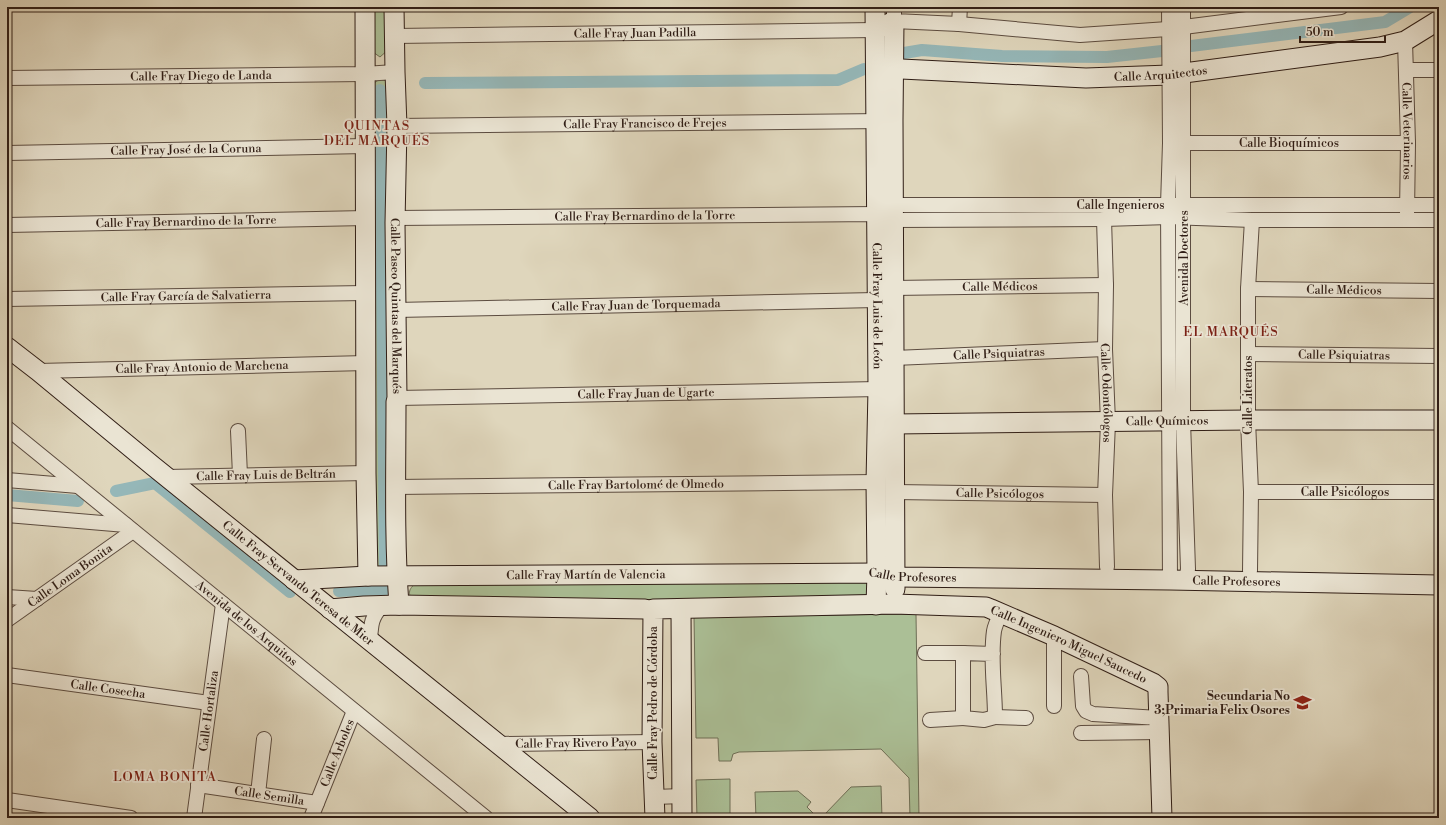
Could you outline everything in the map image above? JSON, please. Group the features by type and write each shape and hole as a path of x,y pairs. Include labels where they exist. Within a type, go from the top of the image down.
{"street":[{"path":"365,7 365,293 368,576"},
{"name":"Calle Paseo Quintas del Marqués","path":"390,605 397,576 397,126 394,7"},
{"name":"Calle Fray Luis de León","path":"875,7 875,30 884,68"},
{"path":"959,24 960,7"},
{"name":"Avenida Doctores","path":"1169,7 1169,31 1176,69 1184,144 1184,211 1176,421"},
{"name":"Avenida Doctores","path":"1178,575 1176,421 1169,211 1170,143 1176,69 1183,32 1183,7"},
{"path":"875,30 894,14 959,24 1080,35 1169,31 1183,32 1341,7"},
{"name":"Calle Fray Luis de León","path":"876,605 876,482 886,392 894,358 893,288 888,213 884,68 894,14"},
{"name":"Calle Arquitectos","path":"884,68 1086,78 1380,47 1405,40 1439,20"},
{"name":"Calle Fray Juan Padilla","path":"394,36 875,30"},
{"name":"Calle Veterinarios","path":"1405,40 1408,143 1407,221"},
{"path":"1406,70 1439,70"},
{"name":"Calle Fray Diego de Landa","path":"7,78 364,74 395,72"},
{"name":"Calle Fray Francisco de Frejes","path":"397,126 885,121"},
{"name":"Calle Bioquímicos","path":"1170,143 1408,143"},
{"name":"Calle Fray José de la Coruna","path":"7,153 365,146"},
{"name":"Calle Ingenieros","path":"888,213 1184,211 1439,205"},
{"name":"Calle Ingenieros","path":"888,213 1104,219 1169,211"},
{"name":"Calle Ingenieros","path":"1184,211 1252,220 1439,220"},
{"name":"Calle Fray Luis de León","path":"888,213 876,300 886,392 894,424 896,572 894,604"},
{"name":"Calle Fray Bernardino de la Torre","path":"396,218 888,213"},
{"name":"Calle Fray Bernardino de la Torre","path":"7,225 366,218"},
{"name":"Calle Odontólogos","path":"1104,219 1106,285 1105,349 1108,422 1105,495 1107,567"},
{"name":"Calle Literatos","path":"1250,571 1251,492 1248,420 1248,289 1252,220"},
{"name":"Calle Médicos","path":"893,288 1106,285"},
{"name":"Calle Médicos","path":"1248,289 1439,291"},
{"name":"Calle Fray García de Salvatierra","path":"7,299 365,293"},
{"name":"Calle Fray Juan de Torquemada","path":"396,310 876,300"},
{"name":"Calle Fray Servando Teresa de Mier","path":"7,347 166,477 590,818"},
{"name":"Calle Psiquiatras","path":"894,358 1105,349"},
{"name":"Calle Psiquiatras","path":"1248,354 1439,356"},
{"name":"Calle Fray Antonio de Marchena","path":"38,371 366,363"},
{"name":"Calle Fray Juan de Ugarte","path":"397,398 886,392"},
{"name":"Calle Químicos","path":"894,424 1248,420 1439,420"},
{"name":"Avenida de los Arquitos","path":"7,428 486,818"},
{"path":"238,431 240,475"},
{"name":"Calle Fray Luis de Beltrán","path":"166,477 366,473"},
{"path":"7,480 78,486"},
{"name":"Calle Fray Bartolomé de Olmedo","path":"396,487 876,482"},
{"name":"Calle Psicólogos","path":"895,492 1105,495"},
{"name":"Calle Psicólogos","path":"1251,492 1439,492"},
{"path":"7,515 130,528"},
{"name":"Calle Loma Bonita","path":"7,620 130,528"},
{"name":"Calle Profesores","path":"877,573 993,565 1107,567 1178,575 1250,571 1439,574"},
{"name":"Calle Profesores","path":"896,572 1178,575 1439,586"},
{"name":"Calle Fray Martín de Valencia","path":"294,580 368,576 877,573"},
{"path":"7,597 37,599"},
{"name":"Calle Hortaliza","path":"194,818 223,604"},
{"path":"330,608 390,605 681,609 894,604"},
{"name":"Calle Ingeniero Miguel Saucedo","path":"894,604 986,607 1054,636 1153,683 1158,687 1162,818"},
{"path":"370,641 372,621 375,612 390,605"},
{"name":"Calle Fray Pedro de Córdoba","path":"649,609 654,818"},
{"path":"681,609 682,818"},
{"path":"995,717 993,654 994,631 1001,614"},
{"path":"1054,636 1054,706"},
{"path":"925,653 993,654"},
{"path":"962,653 962,718"},
{"name":"Calle Cosecha","path":"7,675 210,703"},
{"path":"1081,676 1083,706 1086,711 1093,714 1159,725"},
{"name":"Calle Árboles","path":"316,813 354,711"},
{"path":"930,720 962,718 984,720 995,717 1026,718"},
{"path":"1080,733 1159,725"},
{"path":"258,794 264,739"},
{"name":"Calle Fray Rivero Payo","path":"499,744 652,742"},
{"name":"Calle Semilla","path":"198,785 258,794 316,813"},
{"name":"Calle Fray Pedro de Córdoba","path":"654,797 683,796"},
{"path":"7,800 132,818"}],"green space":[{"path":"369,7 390,7 389,49 380,57 370,50"},
{"path":"380,79 389,82 391,573 374,566 371,85"},
{"path":"862,581 869,583 872,592 862,599 416,602 410,596 412,586 415,584"},
{"path":"916,614 919,818 910,818 909,778 881,749 739,752 733,754 731,761 719,761 718,738 696,738 694,617"},
{"path":"730,779 730,818 697,818 696,780"},
{"path":"881,786 882,818 825,818 825,814 851,787"},
{"path":"798,791 811,802 807,807 815,815 815,818 756,818 755,792"}],"waterway":[{"path":"904,53 922,50 1002,56 1107,57 1385,22 1410,7"},
{"path":"425,83 838,80 864,69"},
{"path":"380,90 385,567"},
{"path":"116,491 155,483 290,592"},
{"path":"7,495 78,501"},
{"path":"339,591 386,589"}],"place":[{"name":"Secundaria No 3;Primaria Felix Osores","path":"1303,703"}],"district":[{"name":"QUINTAS DEL MARQUÉS","path":"377,132"},
{"name":"EL MARQUÉS","path":"1231,331"},
{"name":"LOMA BONITA","path":"165,776"}]}
